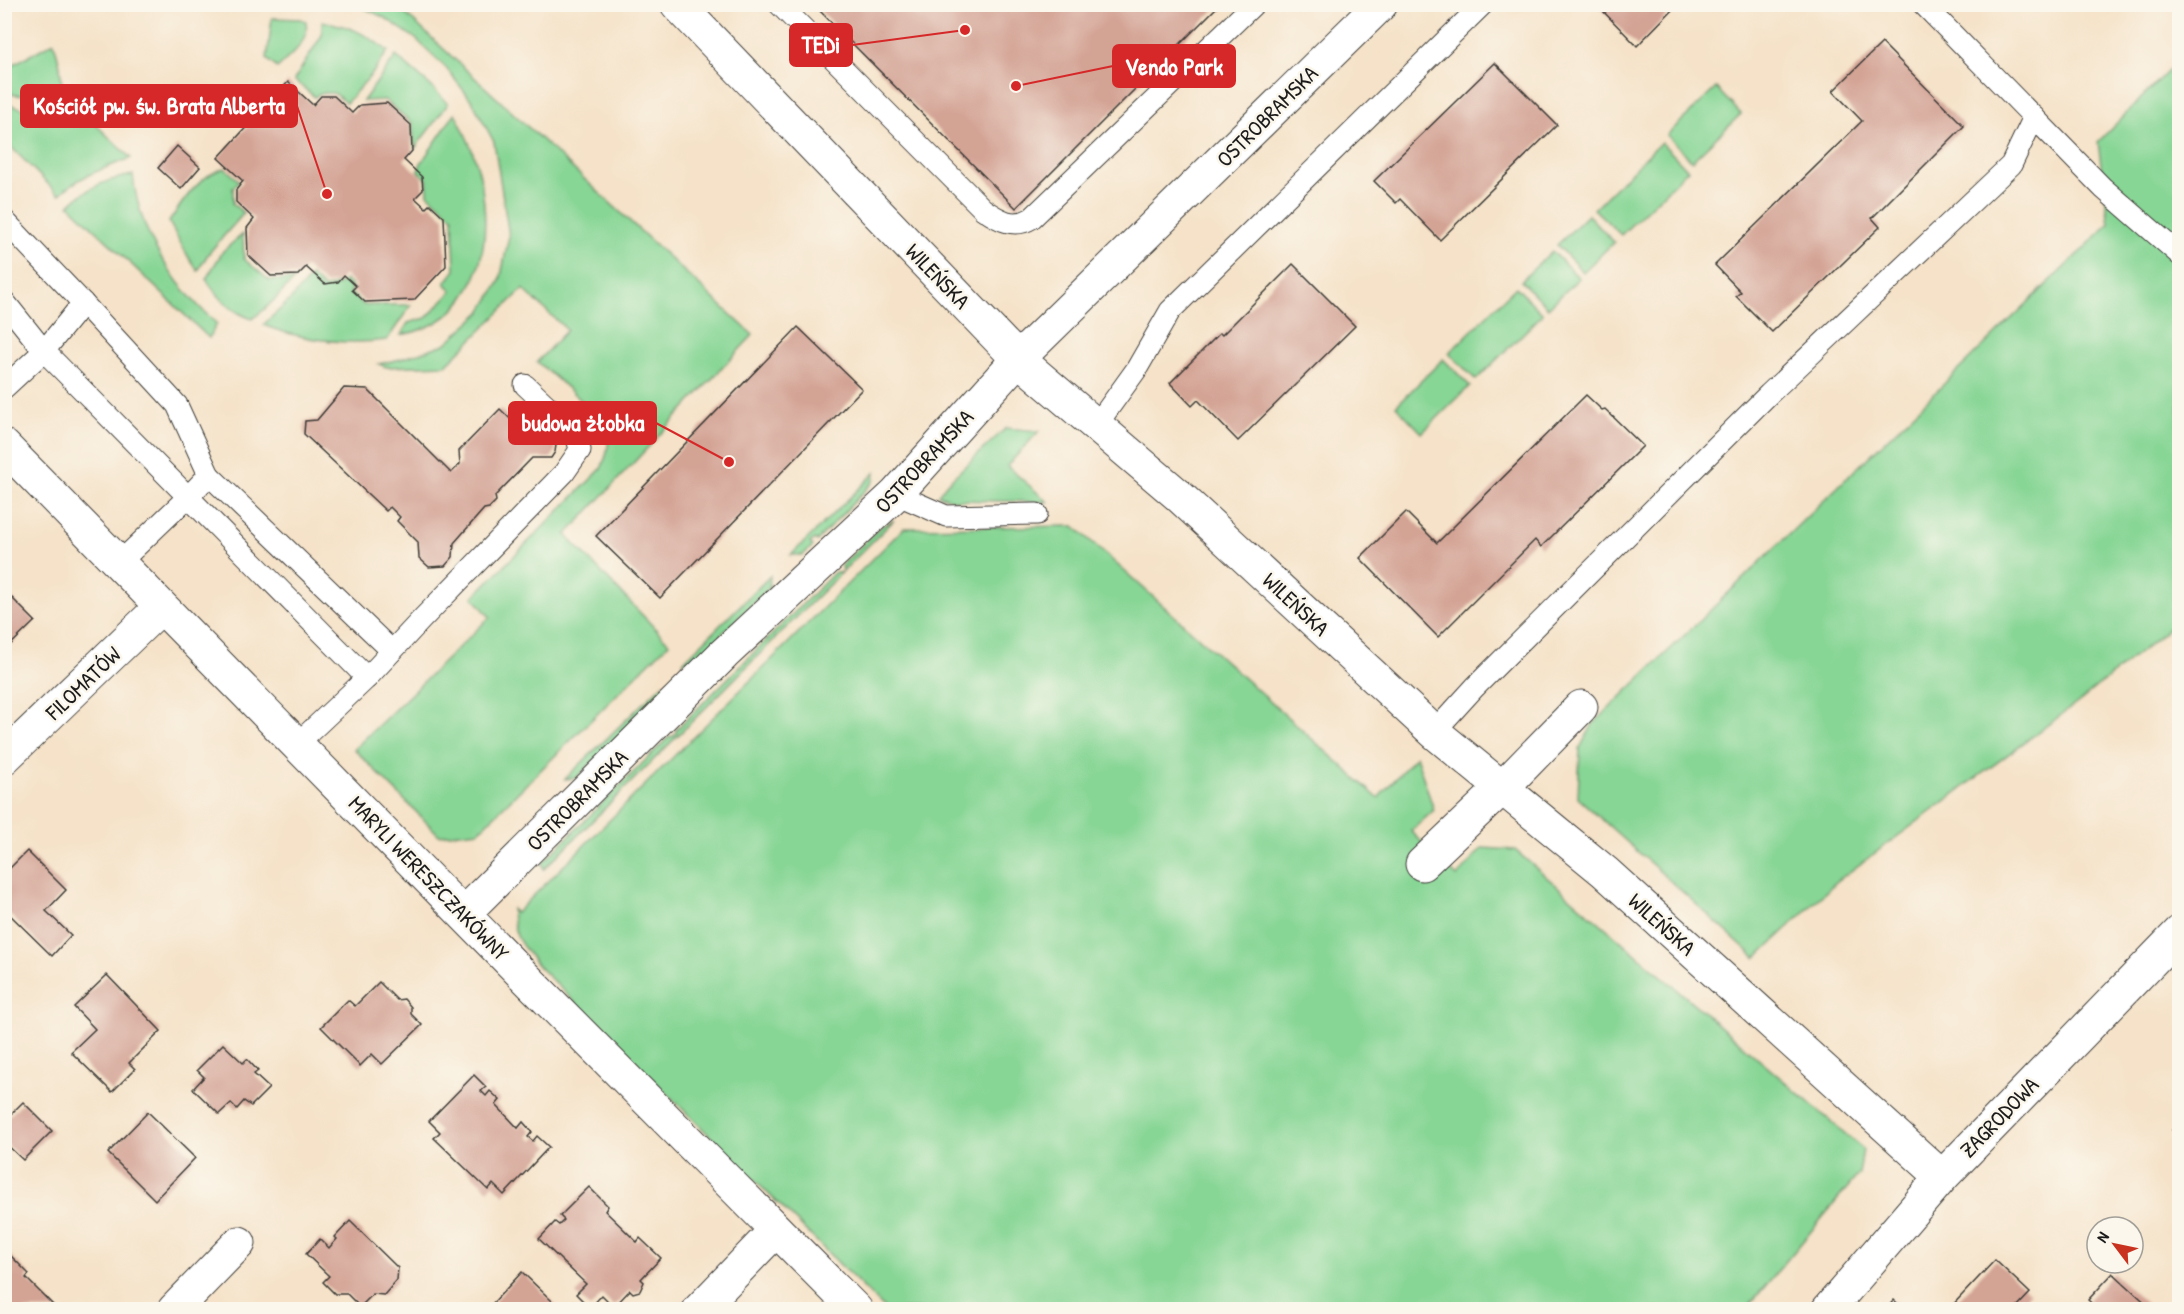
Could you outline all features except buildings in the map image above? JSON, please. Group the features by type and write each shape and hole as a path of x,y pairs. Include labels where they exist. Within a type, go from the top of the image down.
{"street":[{"name":"WILEŃSKA","path":"676,4 1018,359 1095,427 1178,495 1434,732 1605,872 1942,1177"},
{"name":"OSTROBRAMSKA","path":"464,913 724,654 896,494 1018,359 1381,4"},
{"name":"MARYLI WERESZCZAKÓWNY","path":"4,446 856,1310"},
{"name":"FILOMATÓW","path":"4,758 161,607"},
{"path":"1422,864 1503,787 1581,707"},
{"name":"ZAGRODOWA","path":"1828,1310 1942,1177 2180,932"},
{"path":"699,1310 776,1230"},
{"path":"174,1310 239,1243"}],"lane":[{"path":"779,4 983,209 1011,224 1023,224 1041,210 1254,4"},
{"path":"1095,427 1136,370 1170,311 1483,4"},
{"path":"1923,4 2103,188 2180,255"},
{"path":"1434,732 1475,687 1769,394 2011,165 2034,117"},
{"path":"4,220 177,405 208,475 392,651"},
{"path":"4,301 44,351 367,678"},
{"path":"4,388 44,351 83,303"},
{"path":"298,743 367,678 564,473 580,450 576,433 525,385"},
{"path":"119,563 208,475"},
{"path":"896,494 946,516 1036,514"}],"green space":[{"path":"358,5 396,5 753,335 566,535 669,643 479,831 439,835 354,749 490,617 473,597 601,469 608,442 602,425 595,415 537,362 567,330 523,289 446,365 386,367 379,364 445,344 481,312 500,281 509,236 494,142 472,101 446,68 416,39 385,18"},
{"path":"272,18 306,21 302,42 277,68 267,59"},
{"path":"322,21 357,31 388,51 372,74 346,103 334,93 320,93 315,97 294,80 322,35"},
{"path":"54,42 60,66 63,96 23,96 5,93 5,69"},
{"path":"396,56 448,104 415,148 412,123 385,100 363,101"},
{"path":"2179,60 2179,620 2080,701 1836,882 1756,958 1578,798 1580,748 1593,724 2109,224 2098,142"},
{"path":"1716,88 1741,114 1692,161 1667,135"},
{"path":"4,103 24,109 77,107 131,158 84,178 59,195 5,141"},
{"path":"455,113 474,155 481,182 484,232 481,256 474,278 463,298 448,315 427,327 401,335 408,323 426,318 452,291 445,283 455,270 453,217 428,194 427,179 418,171"},
{"path":"1661,142 1688,170 1621,235 1594,209"},
{"path":"225,168 239,181 233,188 233,204 244,213 208,254 198,271 169,222 186,198 207,176"},
{"path":"133,175 142,218 161,257 186,292 217,324 209,338 69,205 99,185"},
{"path":"1588,215 1614,242 1583,272 1557,245"},
{"path":"243,234 244,259 269,280 294,280 252,319 226,303 206,279 223,251"},
{"path":"1552,251 1579,278 1548,308 1521,281"},
{"path":"311,276 324,288 340,284 345,280 352,287 350,292 364,305 411,305 387,340 355,342 324,340 308,338 263,325 291,299"},
{"path":"1516,287 1543,314 1476,380 1449,353"},
{"path":"1443,359 1470,386 1422,433 1396,406"},
{"path":"1006,428 1039,431 1007,466 1048,502 954,500 938,495 946,484"},
{"path":"875,473 874,481 817,541 815,539 810,543 813,546 803,555 791,555"},
{"path":"894,520 544,869 542,863 669,737 673,736 676,730 835,572 840,573 841,566 880,527"},
{"path":"1074,526 1378,798 1416,756 1434,810 1411,831 1457,877 1482,848 1515,850 1863,1149 1859,1174 1746,1309 885,1309 539,967 523,947 516,935 512,909 516,913 904,528"},
{"path":"770,576 769,588 693,662 683,662"},
{"path":"663,684 662,695 652,705 649,702 645,706 646,710 576,778 565,779"}],"place":[{"name":"TEDi","path":"965,30"},
{"name":"Vendo Park","path":"1016,86"},
{"name":"Kościół pw. św. Brata Alberta","path":"327,194"},
{"name":"budowa żłobka","path":"729,462"}]}
